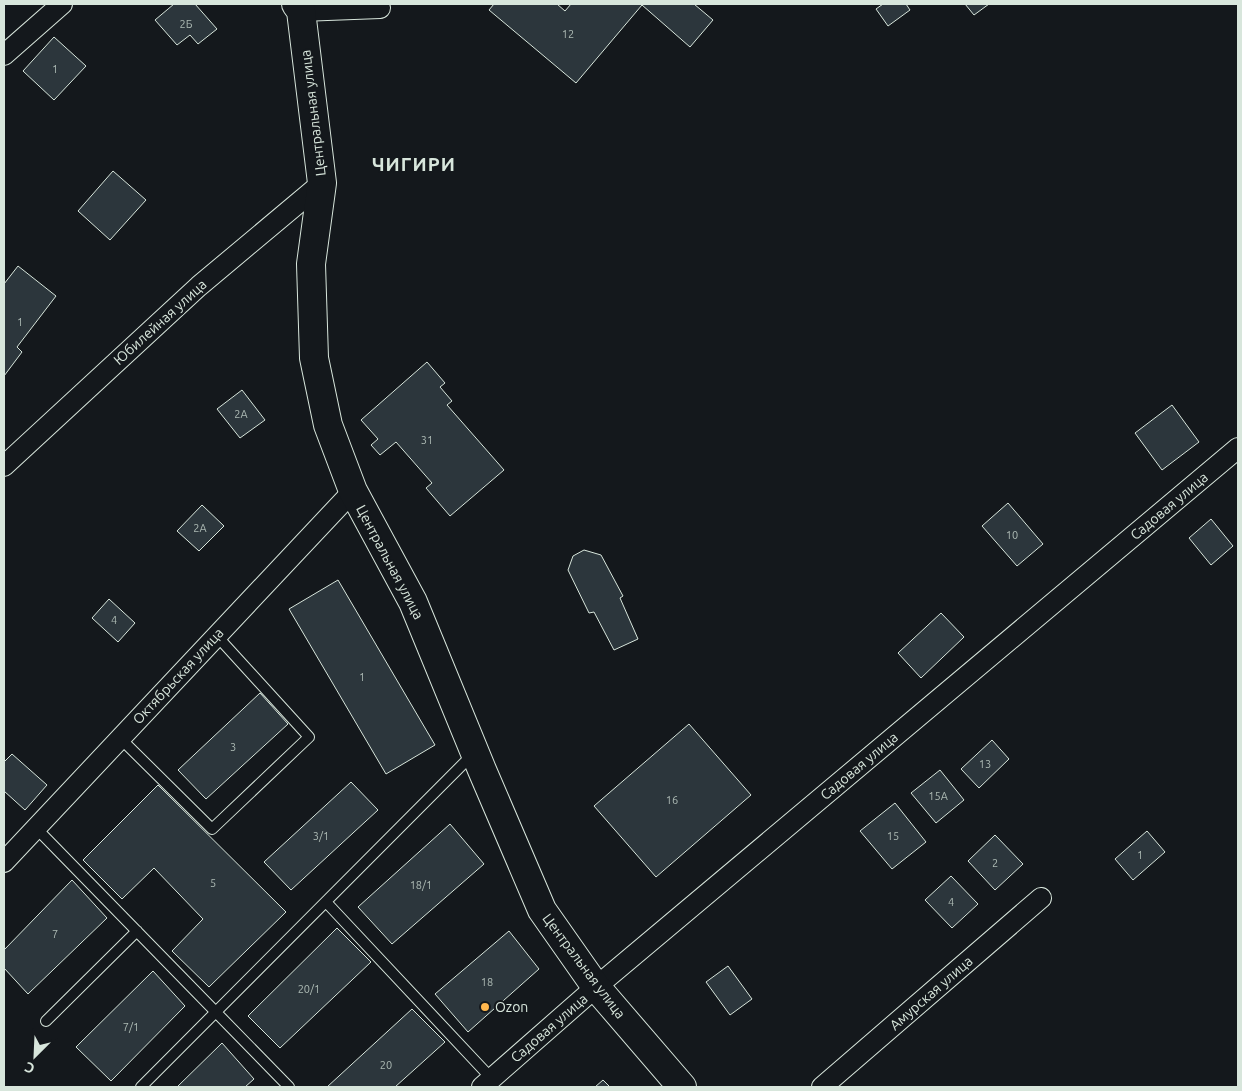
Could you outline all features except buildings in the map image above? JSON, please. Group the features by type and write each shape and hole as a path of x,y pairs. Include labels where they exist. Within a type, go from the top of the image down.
{"street":[{"path":"4,55 62,4"},
{"path":"298,8 382,6"},
{"name":"Центральная улица","path":"298,8 322,183 311,264 314,358 328,425 353,491 413,602 542,910 596,987 682,1087"},
{"name":"Юбилейная улица","path":"4,466 199,286 322,183"},
{"name":"Садовая улица","path":"487,1083 596,987 1238,448"},
{"name":"Октябрьская улица","path":"4,862 353,491"},
{"name":"Амурская улица","path":"822,1087 1041,898"}],"lane":[{"path":"120,738 212,829 309,737 216,635"},
{"path":"141,1087 475,752"},
{"path":"36,828 289,1087"},
{"path":"326,902 487,1083"},
{"path":"46,1021 137,931"}],"place":[{"name":"Ozon","path":"485,1007"}],"district":[{"name":"ЧИГИРИ","path":"414,164"}]}
